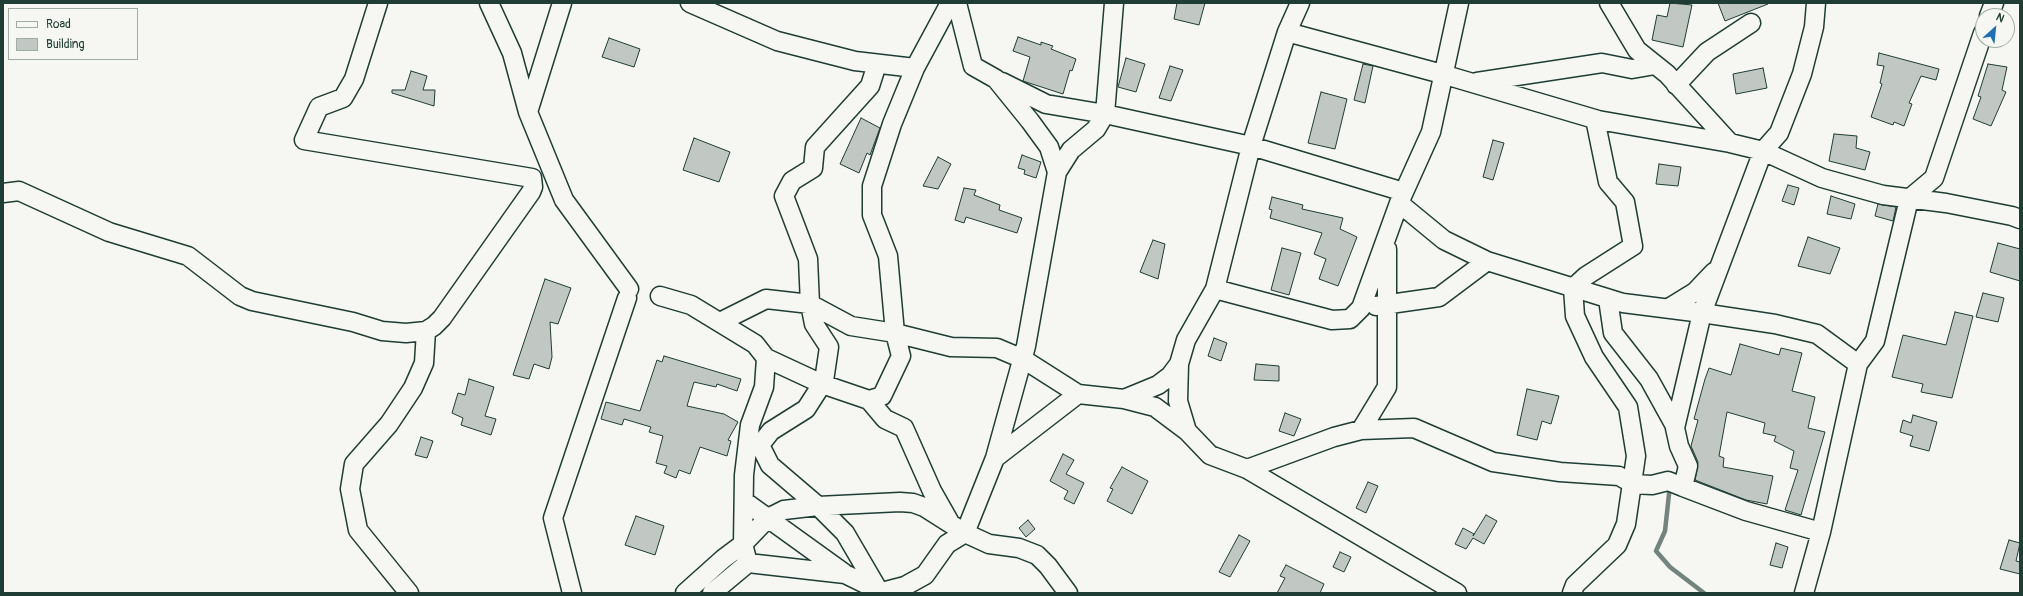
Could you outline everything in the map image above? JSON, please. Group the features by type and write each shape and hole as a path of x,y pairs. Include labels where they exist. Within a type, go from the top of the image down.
{"street":[{"path":"3,193 19,191 109,232 143,241 188,256 240,296 252,301 353,322 382,331 406,333 426,331 442,318 530,192 533,187 532,178 304,140 319,106 344,98 354,79 378,3"},
{"path":"489,3 512,53 528,112 564,200 628,293 554,518 572,593"},
{"path":"528,112 562,3"},
{"path":"690,3 777,41 855,61 915,68"},
{"path":"869,400 882,396 901,356 895,333 888,256 872,215 872,186 892,124 915,68 950,3"},
{"path":"957,3 973,66 1046,104 1105,114 1251,146 1401,198 1444,240 1487,261 1623,303 1669,308 1775,324 1817,334 1858,364"},
{"path":"744,501 845,574 879,592 905,586 925,576 958,528 995,458 1023,359 1057,172 1071,150 1096,129 1105,114 1114,3"},
{"path":"1187,431 1178,401 1179,364 1186,340 1215,289 1251,146 1286,32 1300,3"},
{"path":"1215,289 1332,320 1350,319 1361,308 1401,198 1431,132 1442,74 1459,3"},
{"path":"1609,3 1637,50 1676,85 1730,143"},
{"path":"1675,426 1702,313 1763,151 1779,133 1802,74 1814,27 1816,3"},
{"path":"1676,85 1708,52 1751,23"},
{"path":"1286,32 1442,74 1595,119 1730,143 1763,151 1822,178 1883,195 2017,215"},
{"path":"1804,593 1821,532 1858,364 1875,341 1909,199 1934,178 1978,48"},
{"path":"1473,83 1602,63 1632,69 1655,65"},
{"path":"877,64 870,86 815,147 813,168 792,181 784,196 808,259 810,304 814,324 829,347 822,384 806,409 771,431 760,445 770,465 818,506 845,532 879,592"},
{"path":"996,79 1049,147 1057,172"},
{"path":"1573,288 1586,276 1633,246 1625,202 1608,182 1595,119"},
{"path":"1361,430 1387,387 1387,236"},
{"path":"1361,308 1439,297 1487,261"},
{"path":"1669,308 1695,292 1720,266"},
{"path":"1572,593 1575,585 1616,545 1626,524 1636,456 1628,407 1594,357 1575,316 1573,288"},
{"path":"660,296 691,305 755,344 766,358 822,384 869,400 885,419 904,428 932,490 958,528"},
{"path":"720,322 766,299 810,304 851,326 895,333 951,347 997,348 1023,359 1078,394 1124,399 1155,408 1187,431 1210,455 1247,469 1457,593"},
{"path":"1608,299 1613,333 1649,379 1675,426 1679,446 1688,466 1683,487"},
{"path":"409,593 358,530 350,489 354,464 389,424 413,388 424,363 426,331"},
{"path":"748,563 743,544 744,475 750,425 764,387 766,358"},
{"path":"1124,399 1158,385 1170,376 1179,364"},
{"path":"995,458 1078,394"},
{"path":"1247,469 1334,437 1361,430 1414,428 1493,462 1560,472 1619,476 1633,484 1652,485 1668,481 1746,511 1821,532"},
{"path":"685,593 723,559 743,544 768,518 784,510 818,506 913,503 924,507 958,528 989,544 1019,548 1037,555 1048,566 1068,593"},
{"path":"712,593 748,563 845,574"}],"building":[{"path":"1177,3 1205,3 1199,25 1174,19"},
{"path":"1670,3 1692,5 1683,47 1652,40 1657,15 1667,17"},
{"path":"1718,3 1768,3 1768,4 1725,21"},
{"path":"1018,37 1041,45 1041,42 1053,46 1051,49 1076,59 1072,71 1070,70 1063,94 1023,81 1030,57 1013,51"},
{"path":"609,38 640,49 634,67 602,57"},
{"path":"1879,53 1939,69 1936,80 1921,76 1909,103 1912,104 1904,126 1894,122 1893,125 1871,117 1882,84 1880,83 1884,66 1877,65"},
{"path":"1126,58 1145,64 1136,92 1118,87"},
{"path":"1363,64 1373,66 1365,103 1354,100"},
{"path":"1988,64 2007,67 2002,90 2006,92 1991,126 1973,119 1981,97 1978,96"},
{"path":"1170,66 1183,70 1171,101 1159,98"},
{"path":"1763,68 1767,88 1736,94 1733,74"},
{"path":"411,71 427,76 423,90 435,90 434,106 392,93 392,90 405,90"},
{"path":"1321,92 1347,99 1335,149 1308,143"},
{"path":"861,118 880,128 870,155 867,153 859,173 840,164"},
{"path":"1834,134 1857,136 1856,148 1870,152 1865,170 1829,161"},
{"path":"694,138 730,152 719,182 683,170"},
{"path":"1493,140 1504,143 1493,180 1483,177"},
{"path":"1022,155 1041,162 1036,178 1024,174 1025,170 1018,168"},
{"path":"938,157 951,164 938,189 923,186"},
{"path":"1659,164 1681,167 1678,186 1656,184"},
{"path":"1788,185 1799,188 1794,205 1782,201"},
{"path":"964,188 976,190 974,195 1000,205 999,210 1022,218 1017,233 966,217 964,223 955,220"},
{"path":"1831,196 1855,204 1851,219 1827,214"},
{"path":"1272,197 1303,205 1302,209 1343,218 1340,229 1357,237 1338,286 1319,279 1326,259 1314,254 1322,233 1270,218 1272,210 1269,209"},
{"path":"1878,204 1896,207 1893,221 1875,216"},
{"path":"1808,237 1840,248 1830,274 1798,266"},
{"path":"1153,240 1165,244 1158,279 1140,272"},
{"path":"1998,243 2020,249 2020,281 1990,272"},
{"path":"1282,248 1301,253 1289,295 1271,290"},
{"path":"545,279 571,288 558,324 550,322 552,357 549,369 534,364 529,379 513,375"},
{"path":"1983,293 2004,298 1998,322 1976,317"},
{"path":"1955,312 1973,316 1952,398 1921,392 1923,384 1892,377 1903,335 1946,345"},
{"path":"1214,338 1227,343 1221,361 1208,356"},
{"path":"1740,344 1779,355 1781,348 1802,353 1792,391 1815,397 1808,428 1825,432 1801,515 1785,510 1798,470 1790,468 1794,451 1774,441 1776,436 1763,433 1765,423 1727,412 1719,456 1724,458 1723,467 1773,476 1767,504 1746,500 1695,480 1698,462 1691,446 1698,420 1694,419 1705,379 1709,368 1731,375"},
{"path":"664,356 741,379 737,391 717,384 716,387 694,382 687,406 724,414 738,422 728,440 731,441 727,456 700,447 690,474 679,470 676,478 664,473 667,466 656,463 663,436 649,432 651,427 624,419 622,425 601,419 606,402 640,411 657,360 662,362"},
{"path":"1256,364 1279,366 1279,381 1254,380"},
{"path":"469,379 494,387 485,416 496,419 491,435 461,425 463,418 452,413 458,393 465,395"},
{"path":"1527,389 1559,396 1551,424 1542,421 1537,440 1517,435"},
{"path":"1285,413 1301,419 1294,436 1279,431"},
{"path":"1913,415 1937,422 1929,451 1910,446 1913,436 1900,432 1903,420 1911,423"},
{"path":"421,437 433,441 427,458 415,455"},
{"path":"1063,454 1074,460 1066,474 1084,483 1074,504 1064,499 1068,491 1050,481"},
{"path":"1122,467 1148,481 1132,514 1107,501 1113,489 1110,488"},
{"path":"1368,482 1378,486 1366,513 1356,508"},
{"path":"1486,515 1497,521 1484,544 1473,538 1466,549 1455,544 1463,528 1474,534 1473,536"},
{"path":"636,516 664,526 655,555 625,545"},
{"path":"1028,520 1035,529 1026,537 1019,528"},
{"path":"1239,535 1250,541 1230,577 1219,572"},
{"path":"2009,540 2020,543 2016,561 2020,562 2020,574 2000,569"},
{"path":"1776,543 1788,547 1782,568 1770,565"},
{"path":"1340,552 1351,557 1344,572 1333,567"},
{"path":"1286,565 1324,584 1320,593 1277,593 1285,578 1280,576"}],"waterway":[{"path":"1670,485 1665,531 1656,551 1670,567 1704,593"}]}
